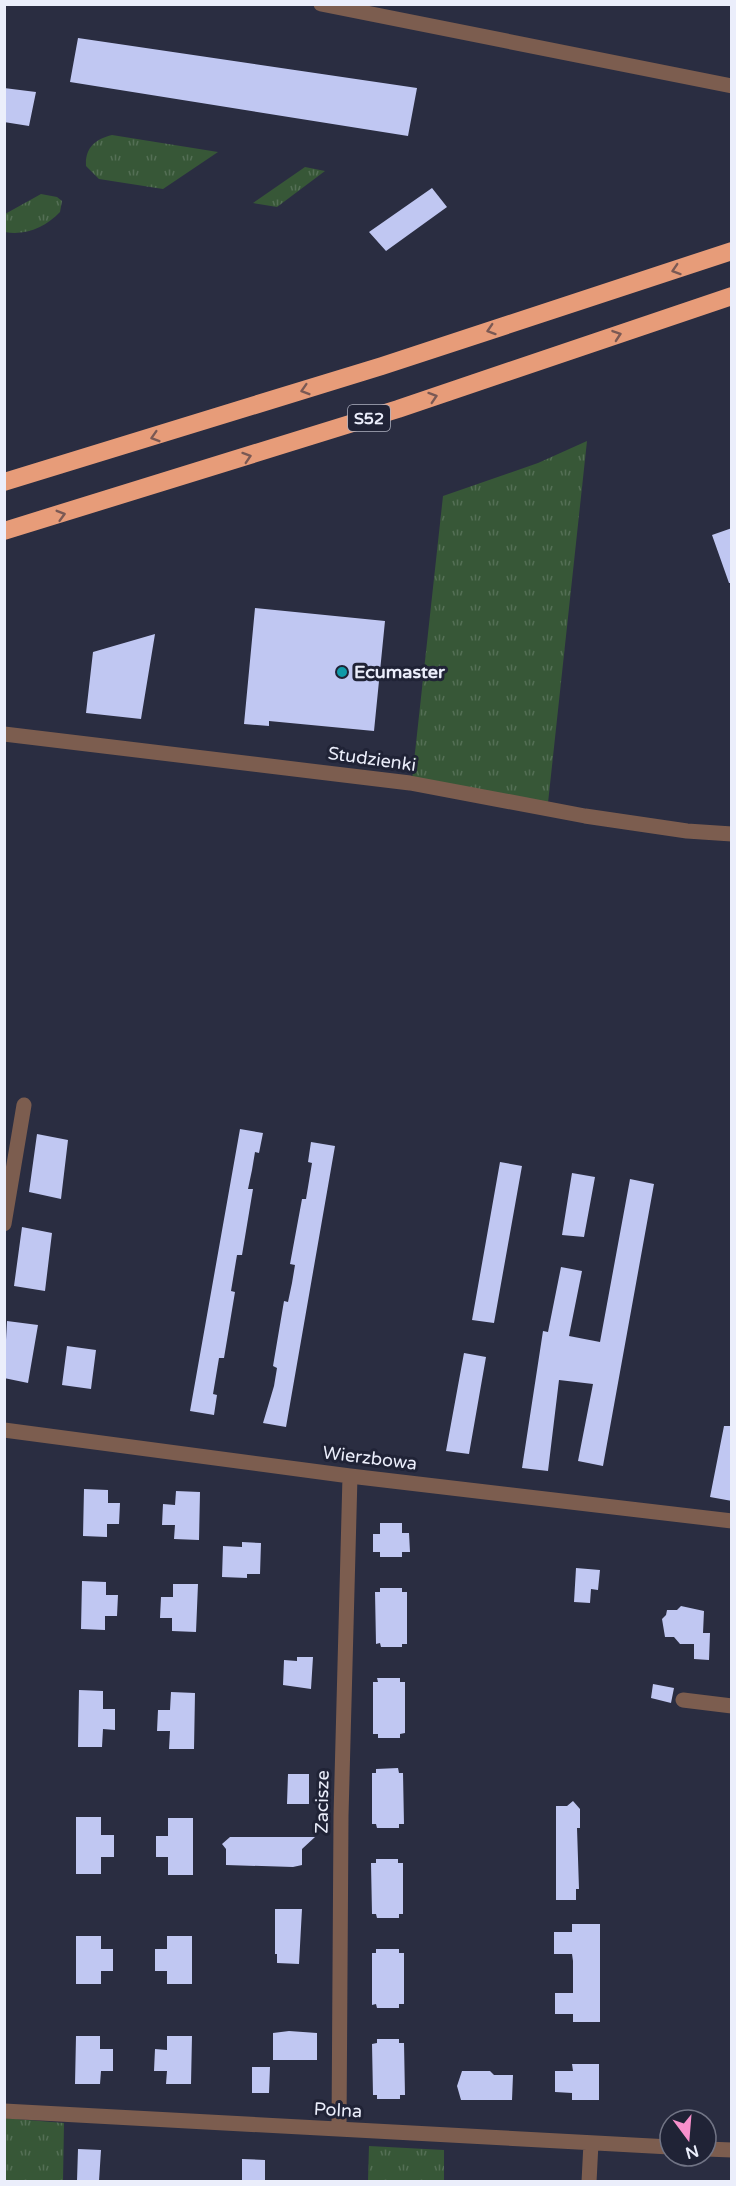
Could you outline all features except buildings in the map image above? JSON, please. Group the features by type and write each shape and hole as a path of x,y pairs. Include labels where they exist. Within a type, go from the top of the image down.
{"highway":[{"path":"4,482 382,366 732,251"},
{"name":"S52","path":"4,531 398,409 732,296"}],"street":[{"path":"321,4 732,86"},
{"name":"Studzienki","path":"4,734 410,783 585,816 687,831 732,834"},
{"path":"4,1224 24,1105"},
{"name":"Wierzbowa","path":"4,1430 350,1476 732,1521"},
{"name":"Zacisze","path":"339,2129 341,1806 350,1476"},
{"path":"683,1700 732,1706"},
{"name":"Polna","path":"4,2111 658,2146"},
{"path":"589,2181 591,2143"}],"green space":[{"path":"112,135 218,152 163,189 99,179 86,166 87,154 92,145"},
{"path":"305,167 325,171 277,207 253,203"},
{"path":"41,194 57,197 62,201 60,212 35,229 20,233 5,232 5,214"},
{"path":"587,441 548,803 412,780 443,496 538,463"},
{"path":"4,2118 64,2123 63,2181 5,2181"},
{"path":"369,2146 444,2150 444,2181 368,2181"}],"place":[{"name":"Ecumaster","path":"342,672"}]}
